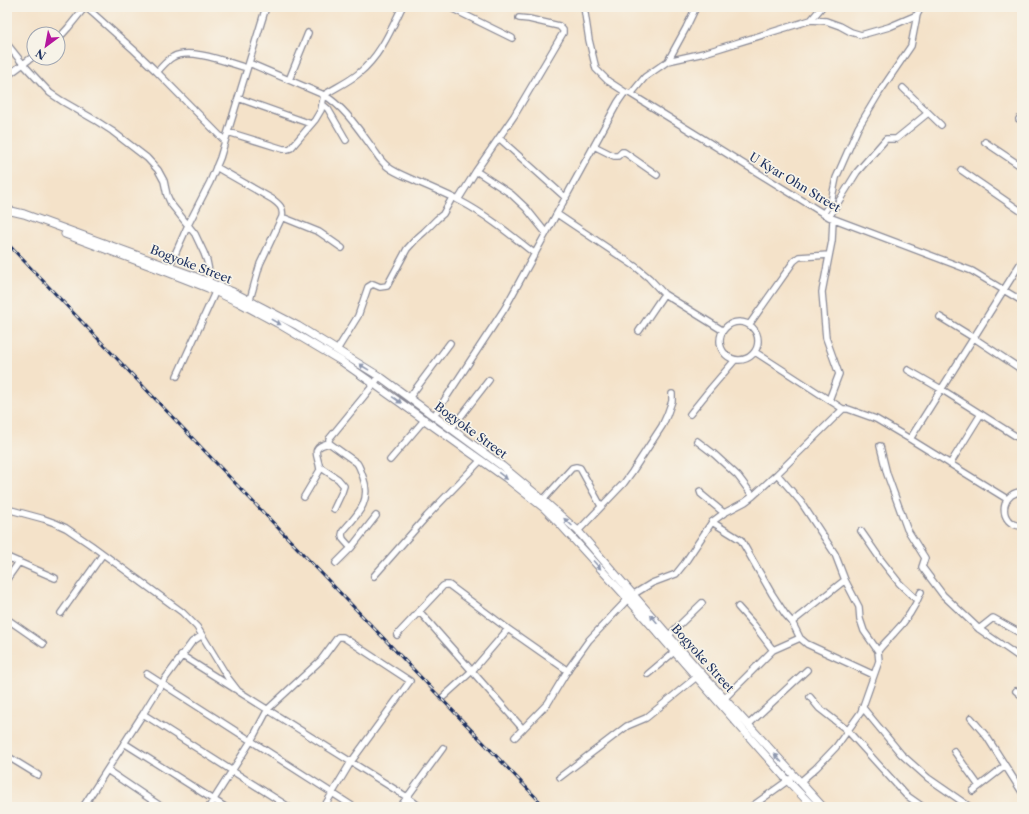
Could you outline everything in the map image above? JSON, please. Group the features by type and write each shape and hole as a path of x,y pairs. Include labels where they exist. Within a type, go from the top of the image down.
{"main road":[{"name":"Bogyoke Street","path":"7,211 24,214 61,230 217,288 298,326 379,377 502,466 578,531 674,652 699,675"},
{"name":"Bogyoke Street","path":"249,304 374,384 506,478 544,508 668,636 788,781 813,807"},
{"name":"Bogyoke Street","path":"722,701 748,725 823,807"}],"street":[{"path":"66,30 85,7 156,72 225,141"},
{"path":"168,269 216,167 266,7"},
{"path":"228,132 283,149 288,149 293,146 318,115 324,95 358,74 383,46 402,7"},
{"path":"449,7 512,38"},
{"name":"U Kyar Ohn Street","path":"584,7 596,69 608,81 823,214 972,270 1022,301"},
{"path":"668,61 696,7"},
{"path":"811,20 822,7"},
{"path":"823,214 831,202 836,178 858,128 879,93 911,46 917,15 921,7"},
{"path":"434,416 505,308 618,102 645,77 668,61 704,54 811,20 826,21 860,35 890,27 917,15"},
{"path":"337,350 358,316 368,287 373,284 380,287 387,286 407,249 443,214 455,199 514,116 563,33 560,26 519,18"},
{"path":"289,80 308,33"},
{"path":"7,44 50,93 95,120 147,158 158,170 164,181 169,201 198,240 206,257 209,271 209,285"},
{"path":"156,72 171,58 182,54 206,56 248,66 289,80 324,95 334,101 342,109 371,146 378,158 385,164 397,173 470,207 496,223 535,254"},
{"path":"7,76 26,62"},
{"path":"903,88 941,125"},
{"path":"238,98 311,124"},
{"path":"322,104 328,109 346,140"},
{"path":"829,400 839,374 826,338 822,292 832,241 831,218 857,172 886,139 896,139 928,113"},
{"path":"499,138 566,198"},
{"path":"984,142 1022,167"},
{"path":"594,146 614,156 618,156 624,152 658,175"},
{"path":"216,167 275,201 282,208 283,212 260,264 249,304"},
{"path":"961,170 1022,212"},
{"path":"476,171 511,194 526,208 546,233"},
{"path":"557,214 636,268 649,278 664,294 722,330"},
{"path":"282,217 319,232 342,248"},
{"path":"749,325 794,261 799,257 829,256"},
{"path":"910,439 1022,261"},
{"path":"177,376 217,288"},
{"path":"639,331 664,294"},
{"path":"940,317 1022,370"},
{"path":"734,322 742,322 749,325 755,330 758,337 758,345 755,352 750,357 743,360 735,360 728,357 722,352 719,345 719,337 722,330 734,322"},
{"path":"409,398 450,343"},
{"path":"755,352 843,409 848,409 876,419 1007,499"},
{"path":"690,414 735,360"},
{"path":"908,370 942,389 1022,440"},
{"path":"329,443 329,439 379,377"},
{"path":"451,429 489,380"},
{"path":"578,531 624,482 662,426 672,401 672,394"},
{"path":"516,737 548,703 589,640 631,597 652,583 676,574 712,522 753,496 843,409"},
{"path":"950,464 981,414"},
{"path":"390,460 425,420"},
{"path":"697,441 738,476 753,496"},
{"path":"304,497 320,470 315,453 322,444 329,443 357,463 366,486 366,498 361,510 342,534 343,539 351,548"},
{"path":"880,446 887,474 907,529 925,558 922,567 943,595 979,629 1022,659"},
{"path":"374,576 481,460"},
{"path":"320,467 338,479 344,486 334,509"},
{"path":"543,500 572,468 576,467 580,468 601,506"},
{"path":"777,474 801,502 835,554 845,580 859,607 860,620 864,631 878,651 879,661 863,708 836,746 816,768 800,782"},
{"path":"700,490 701,494 724,513"},
{"path":"1022,492 1016,492 1007,499 1004,508 1006,517 1012,524 1022,526"},
{"path":"7,509 55,523 77,535 182,612 197,627 201,636 238,691"},
{"path":"336,563 351,548 376,516"},
{"path":"712,522 741,540 772,594 792,622 800,638 807,644 874,675"},
{"path":"861,531 900,584 918,600"},
{"path":"61,613 103,554"},
{"path":"7,557 55,578"},
{"path":"7,579 19,562"},
{"path":"792,622 845,580"},
{"path":"397,635 443,586 449,585 568,671"},
{"path":"878,651 908,617 921,592"},
{"path":"668,636 702,603"},
{"path":"738,607 773,650"},
{"path":"419,611 523,729"},
{"path":"979,629 993,618 1022,634"},
{"path":"7,619 44,644"},
{"path":"442,698 472,672 508,629"},
{"path":"94,807 85,805 162,683 192,642 201,636"},
{"path":"209,807 251,741 268,709 320,660 338,637 343,637 410,681 351,762 324,807"},
{"path":"722,701 773,650 800,638"},
{"path":"648,674 674,652"},
{"path":"182,655 225,684 268,709 407,797 420,807"},
{"path":"748,725 807,670"},
{"path":"147,674 354,807"},
{"path":"560,777 627,726 646,718 699,675"},
{"path":"1016,691 1022,696"},
{"path":"810,698 819,708 847,730 906,795 923,807"},
{"path":"863,708 901,754 928,778 970,807"},
{"path":"142,714 289,807"},
{"path":"971,718 987,738 1022,792"},
{"path":"124,743 225,807"},
{"path":"400,807 443,748"},
{"path":"954,751 979,786"},
{"path":"7,756 38,775"},
{"path":"973,790 1005,766"},
{"path":"107,770 162,807"},
{"path":"751,807 794,776"}],"railway":[{"path":"7,243 545,807"}]}
